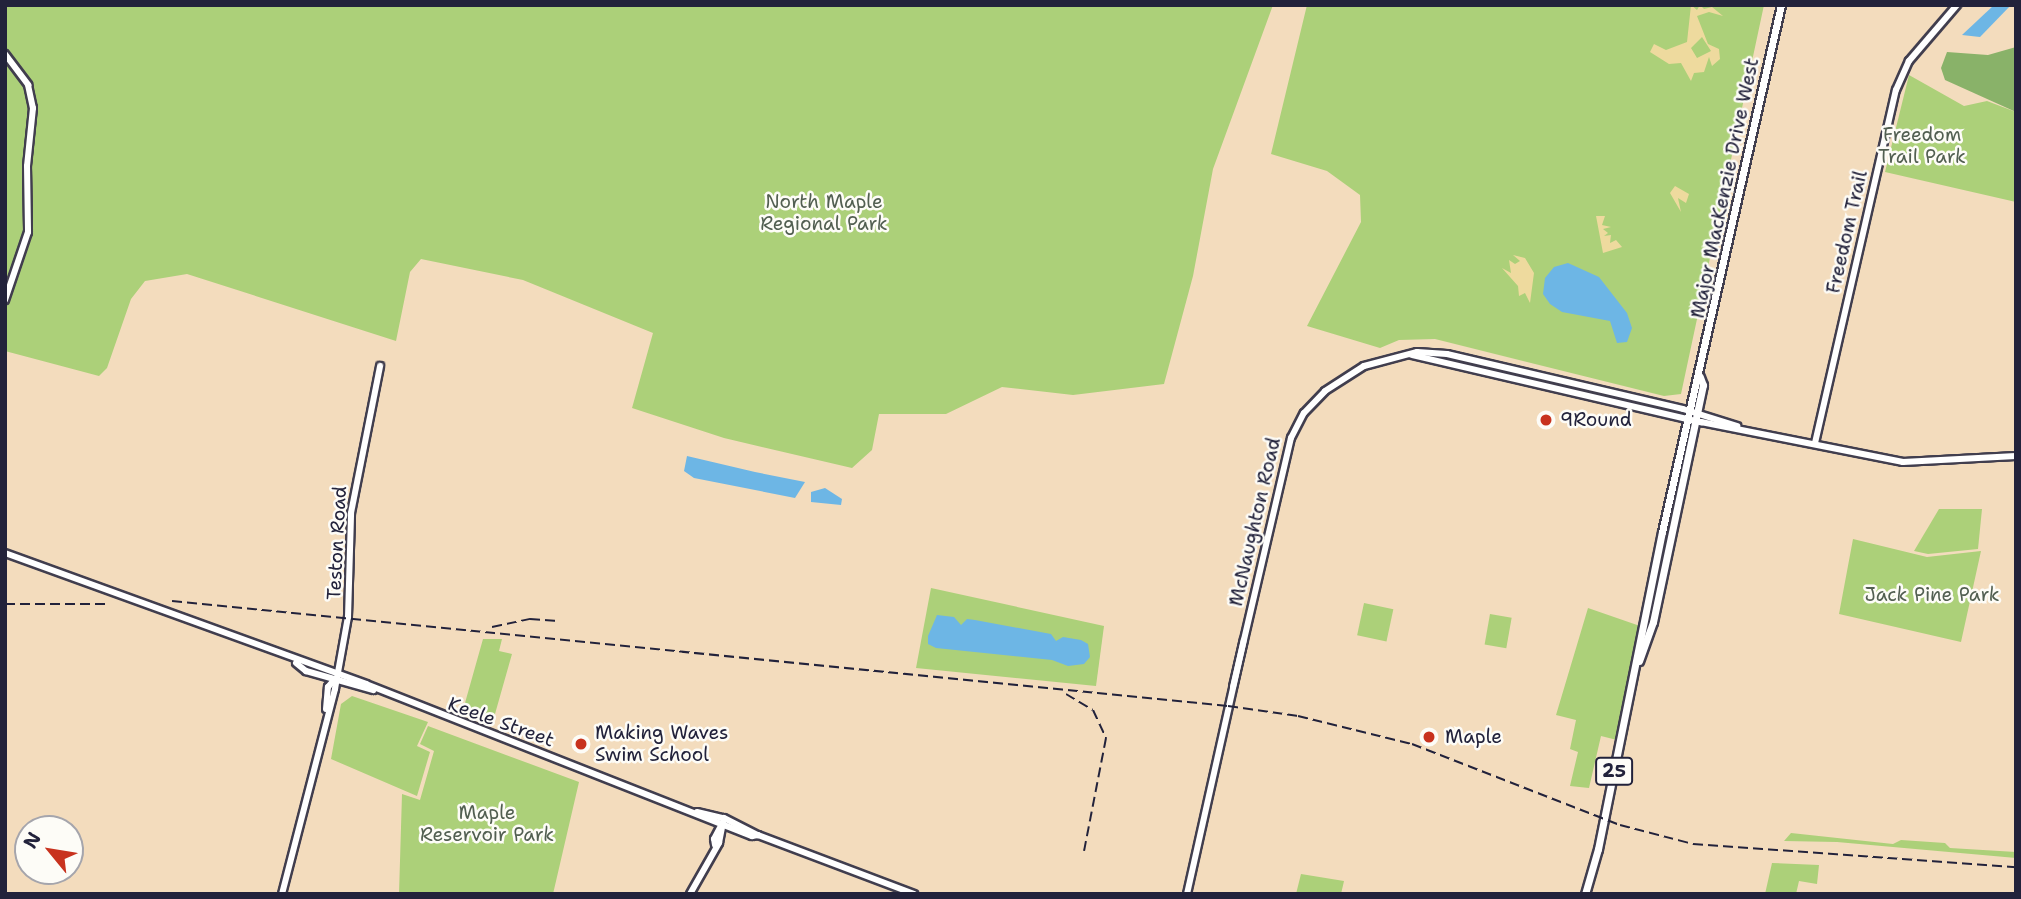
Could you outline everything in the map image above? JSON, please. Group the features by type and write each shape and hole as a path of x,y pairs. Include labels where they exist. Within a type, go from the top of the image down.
{"main road":[{"name":"Major MacKenzie Drive West","path":"1588,892 1639,660 1653,622 1700,377 1780,5"}],"street":[{"name":"Freedom Trail","path":"1815,443 1896,90 1909,61 1956,5"},
{"path":"5,54 28,85 33,108 27,166 28,232 5,300"},
{"name":"McNaughton Road","path":"1187,894 1233,687 1238,682 1244,640 1286,450 1299,422 1344,377 1377,361 1411,355 1447,354 1737,426 1908,463 2016,456"},
{"name":"Teston Road","path":"282,894 335,676 352,589 351,513 380,366"},
{"name":"Keele Street","path":"5,553 914,894"},
{"path":"690,894 715,845 713,839 723,821"}],"green space":[{"name":"North Maple Regional Park","path":"5,5 1273,5 1213,169 1193,276 1164,384 1073,395 1002,387 946,414 879,414 872,450 852,468 724,438 632,408 653,333 523,280 421,259 410,272 396,341 187,274 145,281 131,299 107,368 99,376 5,351"},
{"path":"1307,5 1764,5 1681,394 1664,396 1435,339 1399,340 1380,348 1307,326 1361,222 1360,195 1327,171 1271,154"},
{"path":"2016,47 2016,112 1945,80 1941,68 1947,52 1988,55"},
{"name":"Freedom Trail Park","path":"1909,75 1964,106 1987,101 2016,112 2016,202 1885,172"},
{"path":"1939,509 1982,509 1978,549 1928,554 1914,551"},
{"name":"Jack Pine Park","path":"1853,539 1927,557 1981,551 1961,642 1839,614"},
{"path":"931,588 1104,626 1096,686 916,668"},
{"path":"1364,603 1393,609 1386,642 1357,635"},
{"path":"1588,608 1640,626 1617,740 1601,736 1589,788 1570,786 1578,752 1570,749 1576,720 1556,715"},
{"path":"1490,614 1512,618 1506,648 1485,645"},
{"path":"483,639 502,639 499,651 512,654 493,721 463,710"},
{"path":"352,696 428,722 417,746 430,752 417,796 331,759 341,704"},
{"name":"Maple Reservoir Park","path":"428,726 579,782 553,894 399,894 402,794 420,800 434,751 420,744"},
{"path":"1791,833 1893,844 1901,840 1945,843 1950,848 2016,852 2016,858 1837,842 1784,841"},
{"path":"1772,863 1819,865 1817,884 1799,881 1796,894 1765,894"},
{"path":"1301,874 1344,881 1341,894 1296,894"}],"sand":[{"path":"1691,5 1697,10 1700,5 1704,9 1712,7 1723,16 1709,12 1697,16 1708,44 1719,49 1720,59 1712,66 1709,57 1704,72 1694,73 1691,81 1681,63 1669,64 1650,52 1654,44 1666,50 1687,42","holes":["1702,37 1711,51 1697,58 1691,48"]},
{"path":"1675,186 1689,194 1686,203 1678,198 1681,212 1670,193"},
{"path":"1596,216 1605,216 1602,225 1611,227 1603,229 1608,233 1604,236 1611,235 1610,243 1616,240 1622,247 1603,253"},
{"path":"1513,255 1525,258 1534,273 1530,303 1525,293 1519,296 1518,286 1502,268 1511,273 1509,260 1515,264 1520,261"}],"water":[{"path":"1994,5 2011,5 1980,37 1962,35"},
{"path":"1568,263 1599,277 1627,313 1632,328 1627,342 1617,343 1610,321 1562,312 1550,304 1543,294 1545,278 1554,267"},
{"path":"687,456 805,482 795,498 694,478 684,471"},
{"path":"825,488 842,499 841,505 811,502 811,492"},
{"path":"937,615 954,617 961,625 967,619 975,620 1051,634 1056,641 1063,637 1081,640 1088,644 1090,657 1084,664 1068,666 1052,660 936,648 928,644 928,636"}],"railway":[{"path":"172,601 1228,706 1298,716 1412,744 1620,825 1693,844 2016,867"},
{"path":"5,604 106,604"},
{"path":"492,627 530,619 558,621"},
{"path":"1066,694 1093,710 1106,738 1084,851"}],"place":[{"name":"9Round","path":"1546,420"},
{"name":"Maple","path":"1429,737"},
{"name":"Making Waves Swim School","path":"581,744"}]}
